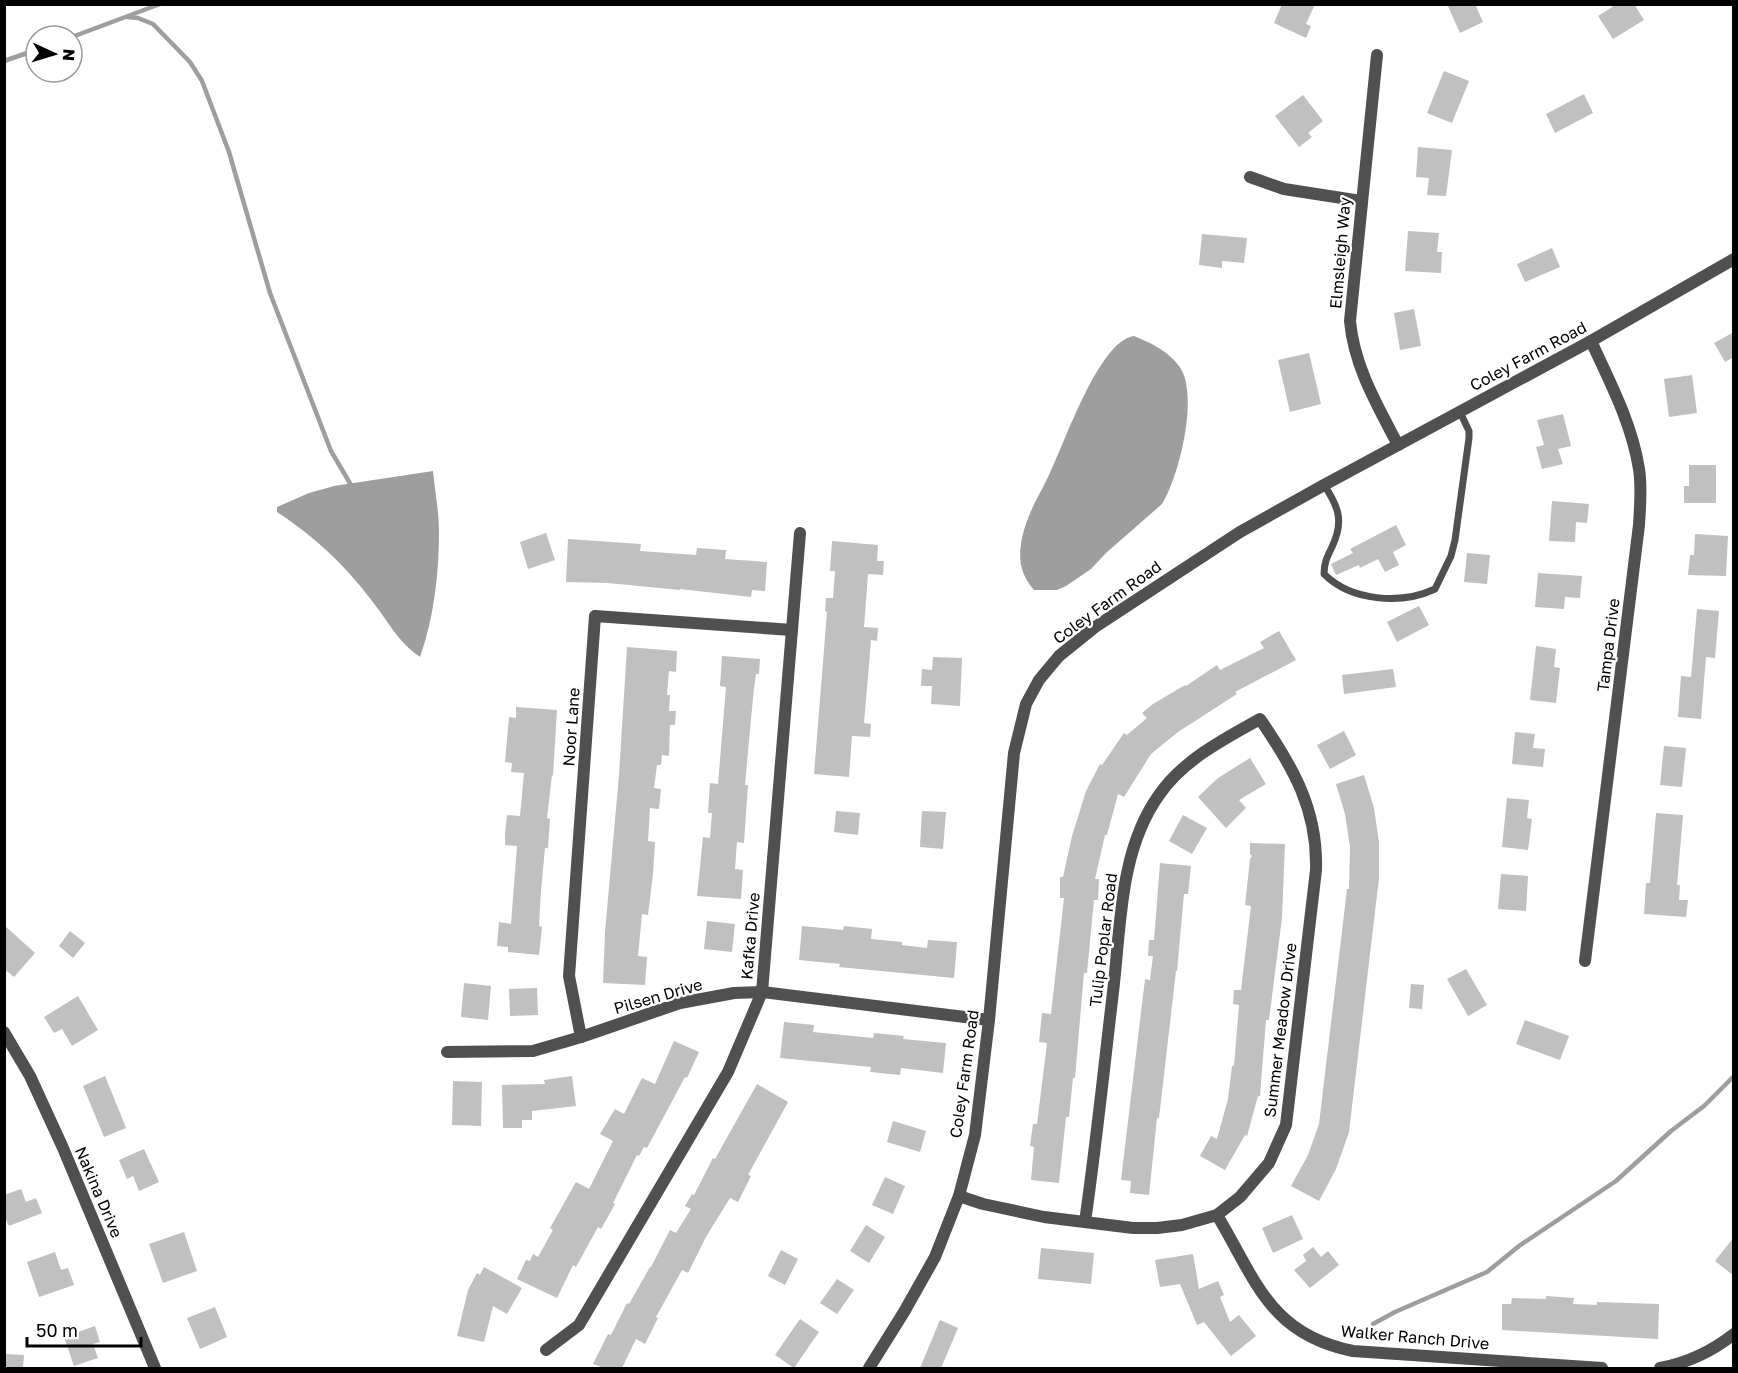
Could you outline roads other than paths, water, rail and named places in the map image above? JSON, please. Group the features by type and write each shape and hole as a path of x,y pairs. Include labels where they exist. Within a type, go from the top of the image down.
{"street":[{"name":"Elmsleigh Way","path":"1377,55 1351,296 1352,339 1362,371 1398,445"},
{"path":"1250,177 1284,189 1361,201"},
{"name":"Coley Farm Road","path":"869,1368 920,1286 951,1221 975,1135 989,1020 1014,753 1022,715 1039,680 1059,656 1108,618 1240,532 1591,341 1734,259"},
{"name":"Tampa Drive","path":"1585,961 1616,722 1641,494 1639,469 1629,429 1591,341"},
{"name":"Kafka Drive","path":"546,1350 579,1325 728,1072 762,992 800,533"},
{"name":"Noor Lane","path":"581,1037 569,976 596,616 792,630"},
{"name":"Summer Meadow Drive","path":"959,1196 1019,1212 1085,1222 1132,1228 1182,1225 1216,1215 1240,1197 1260,1175 1276,1150 1286,1125 1317,848 1314,827 1303,793 1282,753 1260,719"},
{"name":"Tulip Poplar Road","path":"1085,1222 1122,913 1134,845 1148,812 1171,780 1224,739 1260,719"},
{"name":"Pilsen Drive","path":"447,1052 532,1051 681,1003 734,993 762,992 989,1020"},
{"name":"Nakina Drive","path":"4,1032 30,1076 63,1148 155,1368"},
{"name":"Walker Ranch Drive","path":"1216,1215 1265,1299 1291,1325 1320,1342 1353,1351 1602,1368"},
{"path":"1660,1368 1687,1362 1734,1334"}],"lane":[{"path":"1324,485 1335,500 1340,518 1335,540 1324,564 1324,574 1331,581 1346,590 1384,597 1405,598 1435,589 1451,556 1469,438 1469,431 1460,412"}],"waterway":[{"path":"84,32 160,4"},
{"path":"127,17 138,18 153,24 190,62 202,81 229,152 270,293 331,451 351,485 350,491"},
{"path":"4,61 24,54"},
{"path":"1373,1324 1487,1272 1519,1246 1616,1181 1671,1131 1704,1106 1734,1076"}]}
